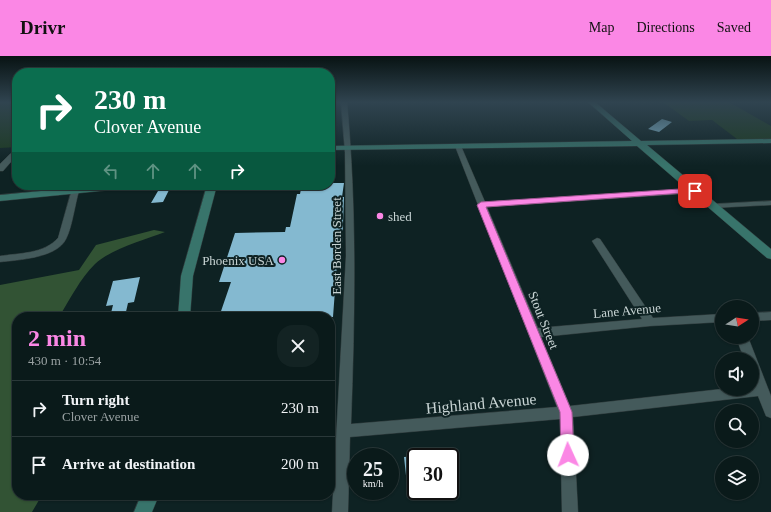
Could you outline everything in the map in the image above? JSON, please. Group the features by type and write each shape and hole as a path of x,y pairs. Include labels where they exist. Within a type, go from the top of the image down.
{"street":[{"name":"East Borden Street","path":"340,512 351,273 349,148 346,123"},
{"path":"616,123 771,255"},
{"path":"335,148 771,141"},
{"name":"Stout Street","path":"458,146 566,412 570,512"},
{"path":"0,169 12,157"},
{"path":"0,198 52,190"},
{"path":"67,190 84,190"},
{"path":"184,312 187,276 211,190"},
{"path":"0,259 49,250 58,244 62,239 75,191"},
{"path":"481,205 695,191"},
{"path":"713,206 771,202"},
{"path":"598,241 650,322"},
{"path":"759,317 771,316"},
{"name":"Lane Avenue","path":"534,333 650,322 715,318"},
{"path":"759,382 771,412"},
{"name":"Highland Avenue","path":"344,431 566,412 762,390"},
{"path":"143,512 148,500"}],"green space":[{"path":"0,123 12,123 12,147 0,148"},
{"path":"716,123 766,123 771,126 771,139 737,139"},
{"path":"154,230 165,232 119,249 95,264 80,283 62,312 12,312 12,500 39,500 32,512 0,512 0,285 79,270 96,245"}],"building":[{"path":"656,123 670,123 659,132 648,129"},
{"name":"Phoenix USA","path":"335,183 344,183 342,197 344,197 342,250 338,250 333,312 221,312 231,282 219,282 235,233 285,232 286,227 290,227 297,194 300,194 301,190 335,190"},
{"path":"169,190 163,202 151,203 158,191"},
{"path":"140,277 134,302 128,303 126,312 111,312 113,305 106,306 113,281"},
{"path":"404,457 407,457 407,485"}],"place":[{"name":"shed","path":"380,216"},
{"name":"Phoenix USA","path":"282,260"}],"route":[{"path":"568,455 566,412 481,205 695,191"}]}
